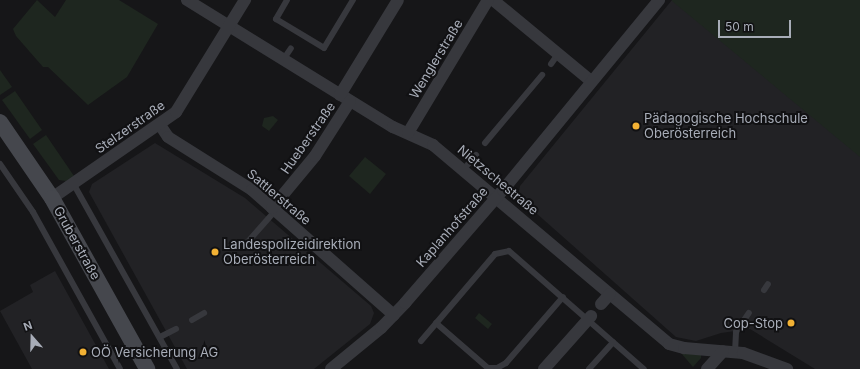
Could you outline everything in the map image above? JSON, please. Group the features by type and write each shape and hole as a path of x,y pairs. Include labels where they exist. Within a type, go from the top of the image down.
{"main road":[{"name":"Gruberstraße","path":"0,122 52,198 147,369"}],"street":[{"name":"Nietzschestraße","path":"187,0 393,128 408,133 433,145 669,344 684,348 735,352 757,356 787,369"},
{"name":"Stelzerstraße","path":"52,198 160,125 182,105 245,0"},
{"name":"Hueberstraße","path":"273,210 315,156 398,0"},
{"name":"Wenglerstraße","path":"408,133 488,0"},
{"path":"494,0 555,59 591,81"},
{"name":"Kaplanhofstraße","path":"331,369 394,315 496,198 659,0"},
{"name":"Sattlerstraße","path":"160,125 168,137 238,181 394,315"},
{"path":"601,304 610,294"},
{"path":"544,369 589,317"},
{"path":"707,369 723,351"}],"lane":[{"path":"287,0 276,19 324,48 353,0"},
{"path":"283,60 290,48"},
{"path":"485,143 542,74"},
{"path":"463,170 476,155"},
{"path":"0,164 33,212 120,369"},
{"path":"74,183 177,369"},
{"path":"245,245 273,210"},
{"path":"421,341 496,254 504,251 515,255 563,297 589,317 613,342 644,369"},
{"path":"764,290 768,284"},
{"path":"436,323 488,368 497,368 506,363 563,297"},
{"path":"192,320 204,313"},
{"path":"735,352 736,332 749,313"},
{"path":"160,337 176,329"},
{"path":"589,369 613,342"}],"shaded area":[{"path":"37,0 55,17 66,0 119,0 158,24 127,77 88,105 48,67 43,67 16,36 13,29"},
{"path":"672,0 860,0 860,369 815,369 750,329 721,333 696,341 676,337 518,197 520,186"},
{"path":"672,0 860,0 860,157 672,1"},
{"path":"0,70 12,87 0,95"},
{"path":"15,91 42,130 30,139 2,100"},
{"path":"273,116 278,120 269,131 262,126 264,118"},
{"path":"46,135 74,176 66,181 59,180 33,144"},
{"name":"Landespolizeidirektion Oberösterreich","path":"155,143 245,198 371,306 374,313 370,324 314,369 187,369 89,192 92,184"},
{"path":"365,157 386,174 370,194 349,176"},
{"path":"55,271 109,369 32,369 0,311 33,292 30,285"},
{"path":"479,313 492,324 488,329 475,318"},
{"path":"681,353 701,355 701,358 693,367"}],"place":[{"name":"Pädagogische Hochschule Oberösterreich","path":"636,126"},
{"name":"Landespolizeidirektion Oberösterreich","path":"215,252"},
{"name":"Cop-Stop","path":"791,323"},
{"name":"OÖ Versicherung AG","path":"83,352"}]}
